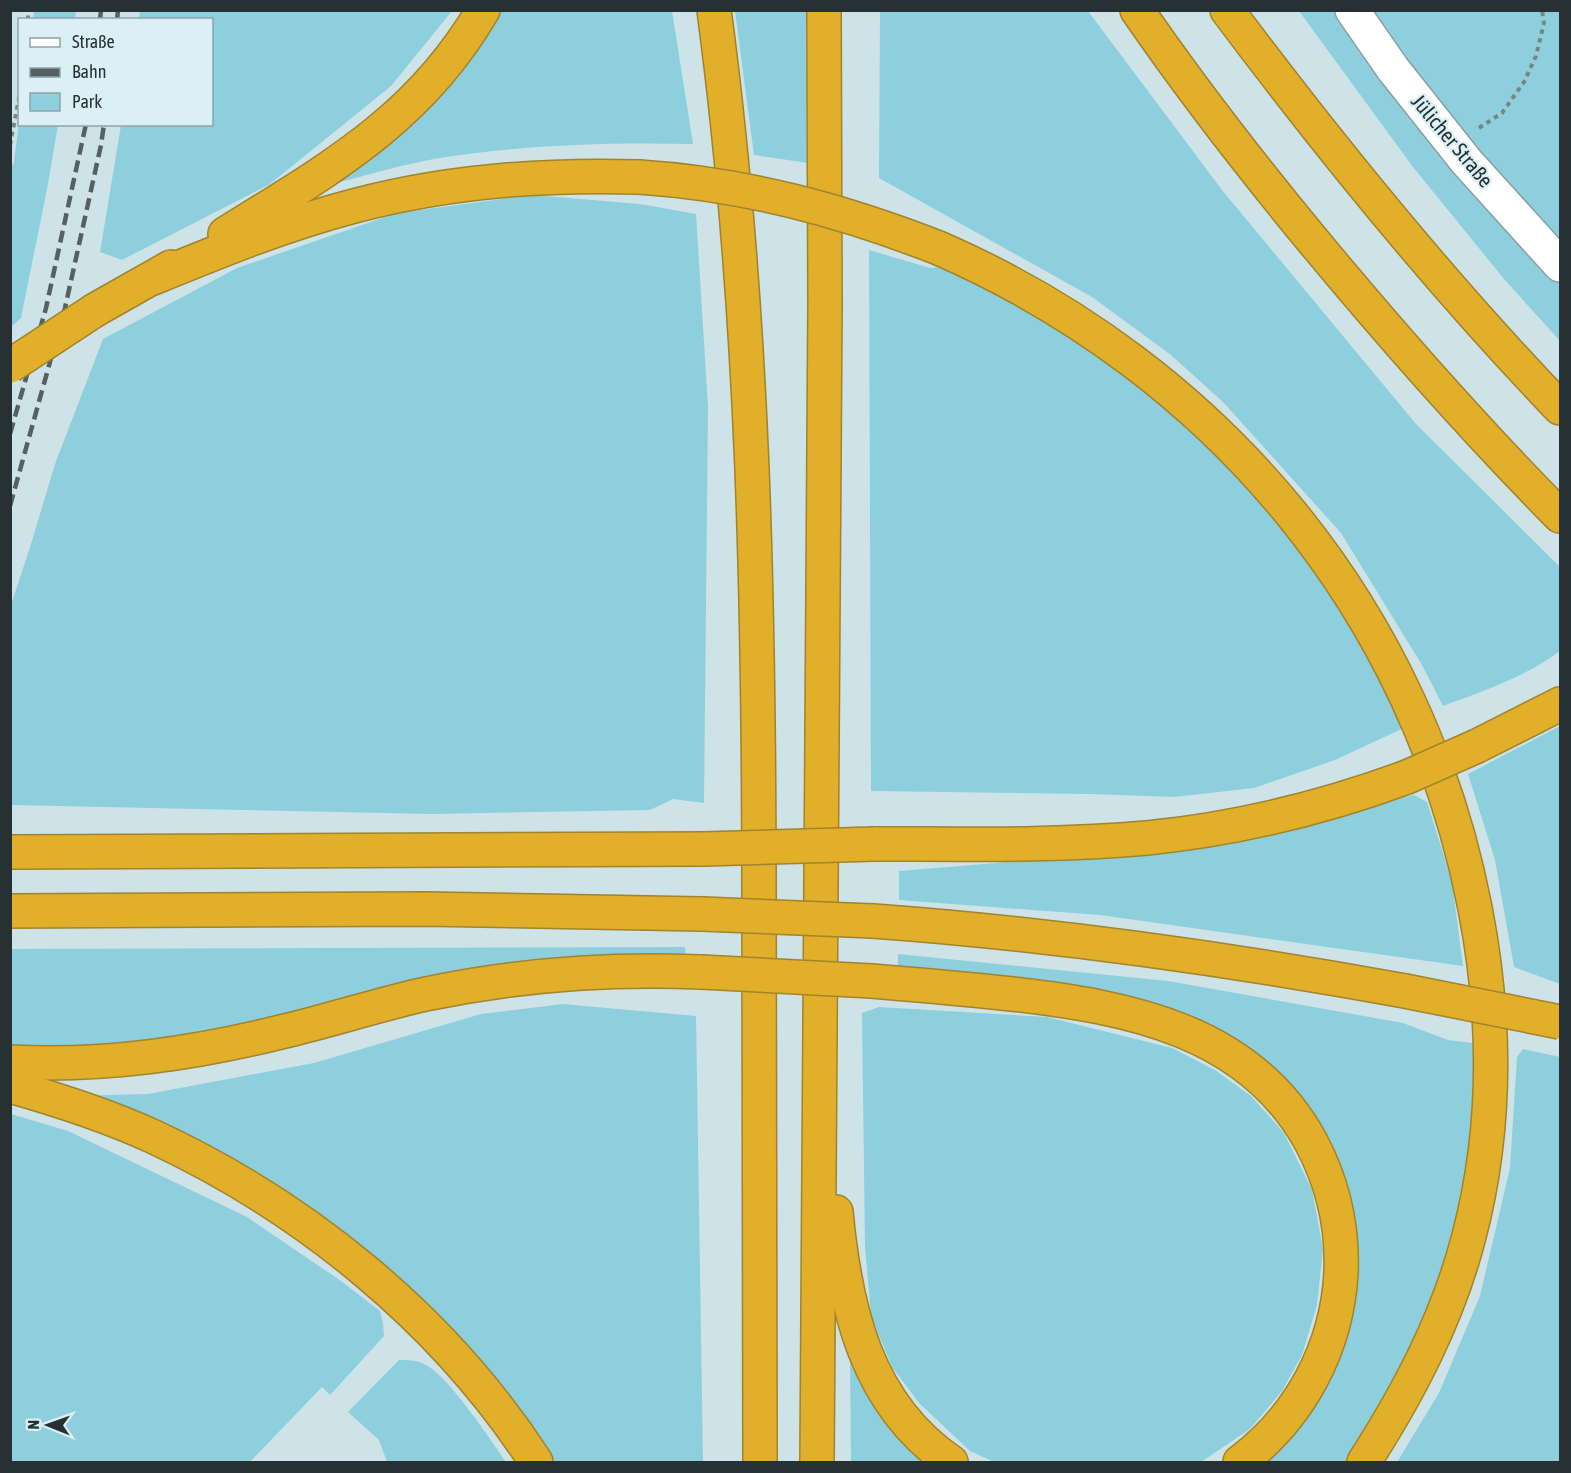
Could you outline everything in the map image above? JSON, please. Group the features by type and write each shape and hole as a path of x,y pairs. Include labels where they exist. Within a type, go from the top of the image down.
{"highway":[{"path":"10,366 95,310 153,278 304,186 383,129 410,105 442,70 457,52 483,10"},
{"path":"714,10 738,220 747,343 756,552 759,784 760,1462"},
{"path":"817,1462 825,292 824,10"},
{"path":"1137,10 1240,150 1349,285 1476,427 1560,516"},
{"path":"1227,10 1357,177 1456,294 1560,408"},
{"path":"153,278 290,225 356,205 493,180 536,176 639,177 724,186 808,204 873,223 941,249 1017,285 1096,333 1185,402 1250,465 1317,547 1365,617 1417,722 1445,791 1468,875 1486,981 1490,1019 1486,1144 1469,1236 1447,1305 1413,1380 1364,1462"},
{"path":"10,852 704,849 1116,840 1191,832 1252,822 1357,795 1407,777 1477,746 1560,704"},
{"path":"10,911 436,909 702,914 873,921 982,930 1169,952 1405,991 1560,1022"},
{"path":"10,1062 51,1064 97,1062 182,1053 291,1030 424,995 521,978 598,972 701,972 872,981 1080,1002 1148,1017 1204,1040 1241,1062 1268,1086 1293,1114 1314,1148 1333,1193 1341,1261 1338,1300 1323,1354 1300,1400 1266,1441 1240,1462"},
{"path":"821,1020 837,1225 843,1268 856,1328 873,1372 889,1400 911,1428 951,1462"},
{"path":"10,1086 92,1111 151,1136 235,1180 307,1227 359,1266 401,1303 443,1345 483,1390 536,1462"}],"lane":[{"name":"Jülicher Straße","path":"1352,10 1394,69 1466,161 1560,265"}],"path":[{"path":"1454,146 1503,113 1524,82 1536,56 1544,23 1542,10"},
{"path":"10,146 18,104"}],"green space":[{"path":"34,10 76,11 75,18 33,18"},
{"path":"140,10 452,11 391,86 270,184 122,260 100,252 121,126 213,126 213,18 139,18"},
{"path":"498,11 672,11 693,144 595,144 498,150 422,161 336,183"},
{"path":"735,11 807,11 808,163 754,155"},
{"path":"880,11 1088,11 1222,190 1416,424 1560,567 1560,651 1518,676 1443,706 1422,665 1341,533 1224,403 1171,355 1092,297 879,178"},
{"path":"1299,11 1560,11 1560,341 1504,279 1413,167"},
{"path":"18,126 58,126 21,318 11,327 10,170 14,162"},
{"path":"532,195 640,204 696,214 708,407 704,803 673,799 650,810 432,814 11,805 11,605 55,464 103,339 237,268 397,213"},
{"path":"869,250 930,268 948,266 1037,312 1141,380 1251,482 1323,573 1408,726 1335,760 1254,788 1174,797 871,791"},
{"path":"1560,726 1560,984 1514,967 1495,860 1468,774"},
{"path":"1414,795 1427,802 1452,882 1463,966 1100,915 899,900 899,871 1133,852 1237,839"},
{"path":"685,947 686,962 190,1043 11,1054 11,949"},
{"path":"898,954 1168,981 1403,1023 1448,1040 1480,1044 1471,1166 1455,1249 1421,1338 1354,1462 1253,1462 1282,1439 1350,1231 1223,1035 898,974"},
{"path":"563,1004 696,1016 703,1462 554,1462 532,1427 458,1342 371,1258 71,1096 148,1094 314,1063 481,1014"},
{"path":"879,1007 1047,1017 1172,1048 1215,1070 1251,1096 1284,1133 1312,1190 1323,1249 1317,1305 1302,1355 1282,1391 1250,1429 1201,1462 994,1462 970,1451 919,1403 892,1367 871,1316 865,1246 862,1013"},
{"path":"1523,1049 1560,1057 1560,1462 1397,1462 1439,1393 1480,1296 1510,1168 1517,1057"},
{"path":"11,1114 68,1131 247,1217 341,1281 380,1311 384,1336 330,1395 322,1387 250,1462 11,1462"},
{"path":"399,1360 419,1362 435,1371 469,1409 506,1462 387,1462 379,1440 348,1412"},
{"path":"850,1360 857,1360 934,1462 851,1462"}],"railway":[{"path":"100,18 101,10"},
{"path":"117,18 118,10"},
{"path":"10,434 46,308 86,126"},
{"path":"10,506 65,308 104,126"}]}
